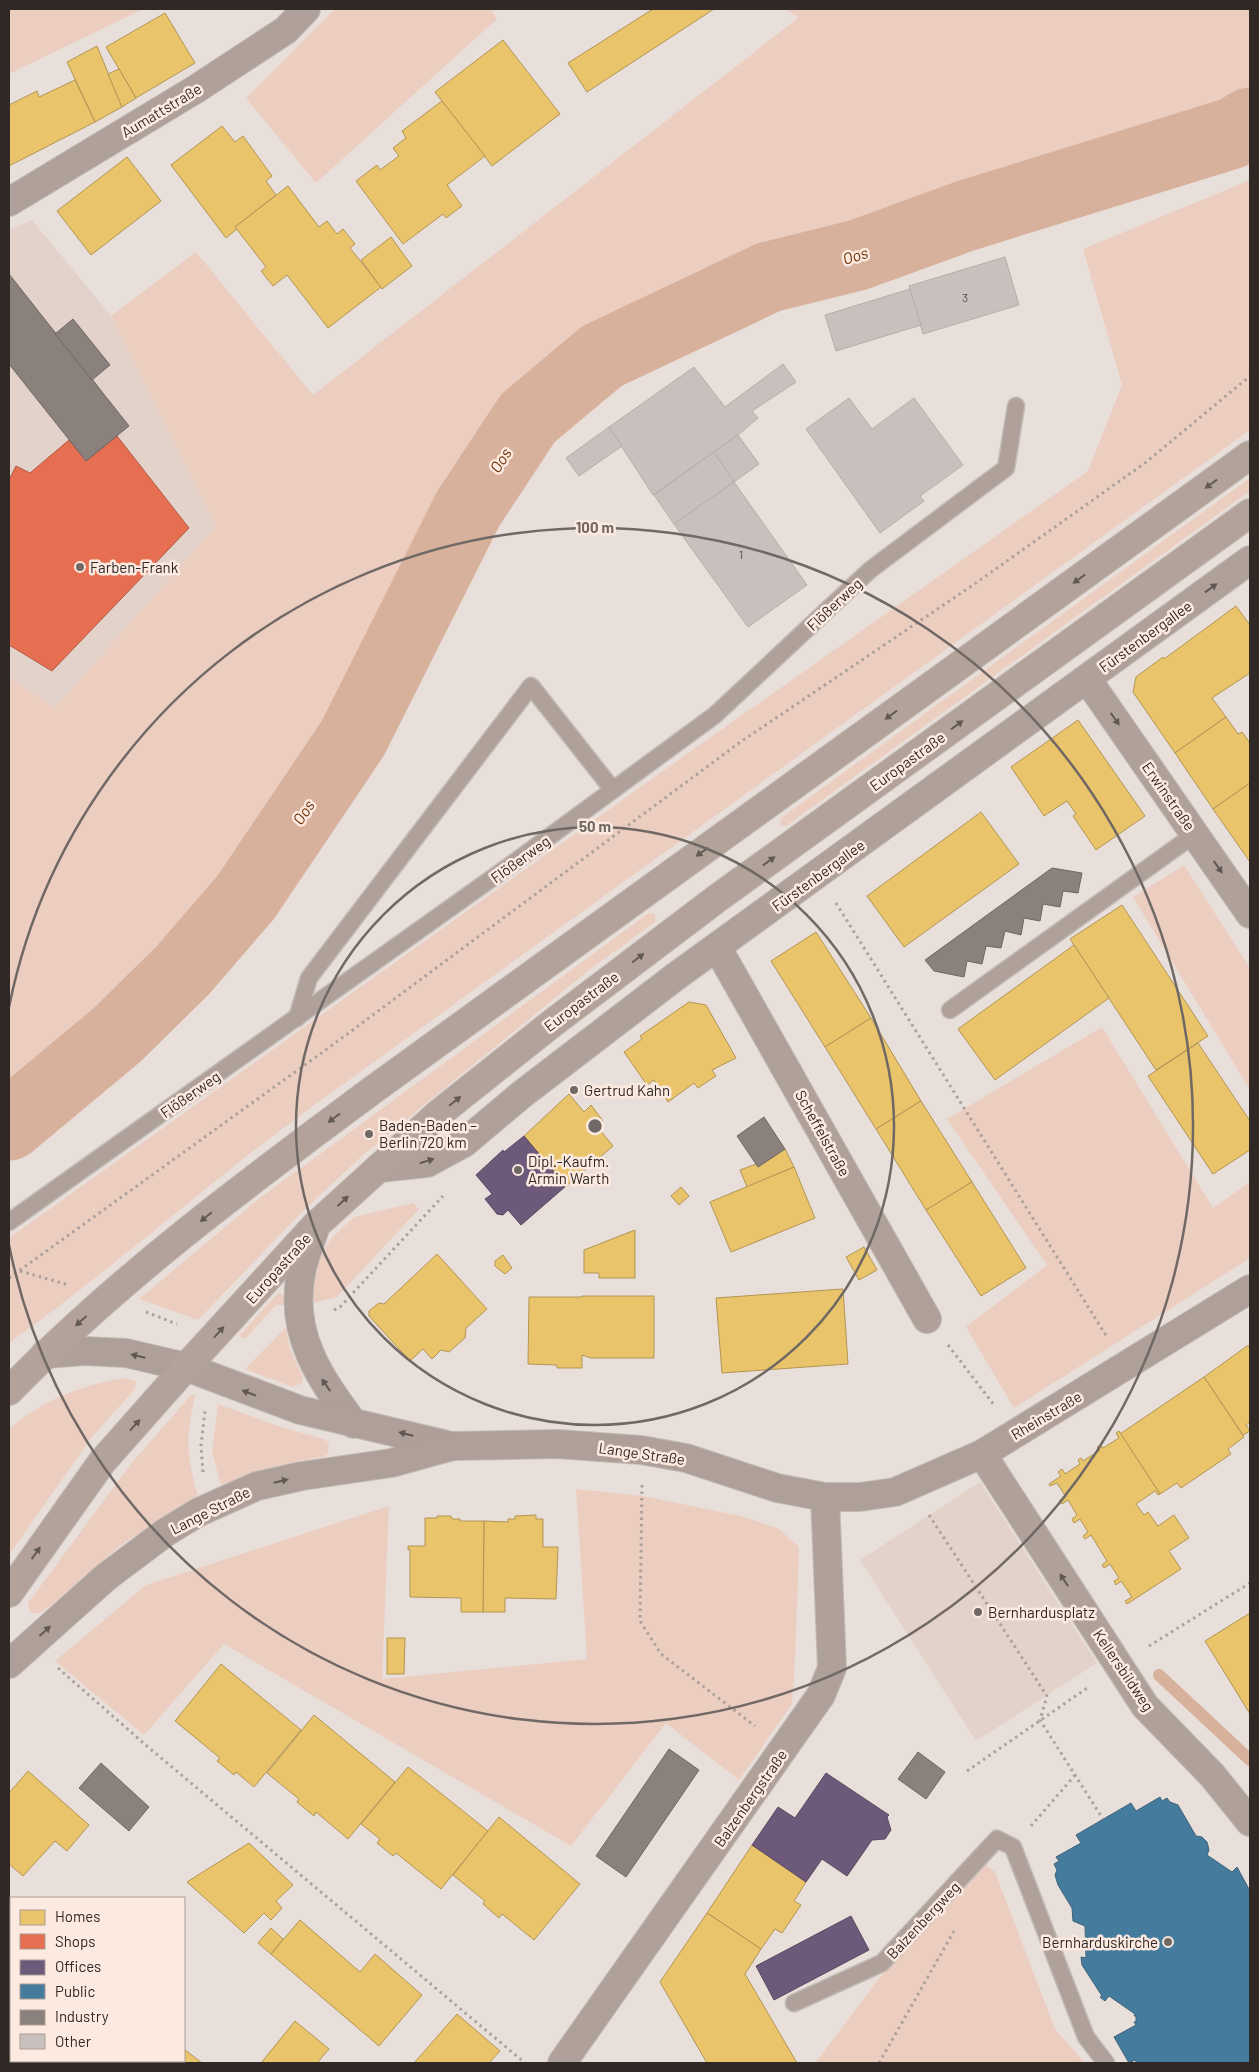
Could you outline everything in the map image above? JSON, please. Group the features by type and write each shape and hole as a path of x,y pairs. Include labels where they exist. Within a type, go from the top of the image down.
{"main road":[{"path":"9,1391 45,1354 107,1298 272,1164 1250,455"},
{"name":"Europastraße","path":"9,1594 102,1462 186,1367 316,1226 437,1115 550,1025 696,914 1250,513"}],"street":[{"name":"Aumattstraße","path":"9,202 220,73 286,30 306,9"},
{"name":"Fürstenbergallee","path":"378,1168 426,1163 464,1143 521,1095 717,947 1250,560"},
{"name":"Erwinstraße","path":"1087,679 1250,914"},
{"name":"Scheffelstraße","path":"717,947 927,1319"},
{"path":"316,1226 301,1274 299,1316 304,1341 319,1375 354,1424"},
{"name":"Rheinstraße","path":"825,1497 860,1497 895,1492 982,1454 1250,1289"},
{"name":"Lange Straße","path":"45,1354 84,1352 126,1353 186,1367 300,1410 453,1446 557,1444 641,1450 686,1458 777,1488 825,1497"},
{"name":"Lange Straße","path":"9,1664 106,1577 166,1532 219,1503 257,1486 302,1476 390,1464 453,1446"},
{"name":"Kellersbildweg","path":"982,1454 1120,1664 1145,1706 1212,1775 1250,1822"},
{"name":"Balzenbergstraße","path":"562,2063 785,1749 821,1695 832,1668 825,1497"}],"lane":[{"name":"Flößerweg","path":"9,1222 298,1018 715,715 870,570 1006,468 1016,406"},
{"path":"298,1018 309,978 531,686 613,790"},
{"path":"950,1010 1195,834"},
{"name":"Balzenbergweg","path":"794,2003 882,1963 997,1839 1012,1847"},
{"path":"1012,1847 1086,2038 1106,2063"}],"path":[{"path":"9,1278 327,1049 739,742 976,583 1145,463 1250,376"},
{"path":"818,874 1126,1367"},
{"path":"332,1310 340,1308 445,1193"},
{"path":"927,1319 1016,1434"},
{"path":"219,1503 202,1471 200,1445 207,1400 222,1382"},
{"path":"641,1450 643,1496 640,1621 661,1654 785,1749"},
{"path":"895,1492 930,1515 1047,1696 1040,1720 1103,1819"},
{"path":"967,1771 1120,1664 1250,1583"},
{"path":"53,1663 148,1747 525,2063"},
{"path":"1012,1847 1076,1774"},
{"name":"Balzenbergweg","path":"879,2063 958,1925"}],"shaded area":[{"path":"9,9 143,9 9,74"},
{"path":"335,9 491,9 497,19 316,183 246,98"},
{"path":"786,9 1250,9 1250,101 1219,117 825,242 651,310 501,418 398,573 315,746 171,955 31,1083 9,1096 9,677 55,708 216,526 111,316 196,252 313,395 798,18"},
{"path":"1250,180 1250,430 302,1114 46,1316 9,1343 9,1238 667,768 1088,471 1122,385 1083,249"},
{"path":"32,220 111,316 216,526 55,709 9,677 9,230"},
{"path":"1250,478 1250,491 786,826 780,825 781,818"},
{"path":"1184,865 1250,968 1250,1090 1133,897"},
{"path":"649,913 655,914 655,922 589,970 363,1155 302,1212 198,1320 139,1299 260,1198"},
{"path":"1102,1027 1213,1208 1250,1182 1250,1258 1014,1408 966,1327 1047,1265 947,1119"},
{"path":"413,1203 419,1209 337,1297 312,1303 315,1273 321,1255 330,1240 354,1217"},
{"path":"278,1293 285,1296 285,1305 276,1305 245,1339 239,1336"},
{"path":"286,1327 289,1347 303,1377 302,1383 293,1387 245,1369"},
{"path":"123,1378 136,1381 135,1389 92,1437 9,1555 9,1429 48,1402 91,1385"},
{"path":"191,1395 195,1395 190,1422 189,1457 198,1496 122,1544 51,1606 40,1613 33,1613 29,1610 28,1603 131,1464"},
{"path":"218,1404 281,1427 324,1439 329,1443 328,1454 322,1457 279,1465 221,1485 212,1452"},
{"name":"Bernhardusplatz","path":"980,1482 1097,1663 976,1741 860,1560"},
{"path":"576,1489 643,1496 741,1516 779,1529 799,1547 792,1704 739,1780 666,1723 571,1846 224,1644 144,1735 55,1661 146,1585 389,1506 382,1679 587,1659"},
{"path":"973,1854 995,1872 1055,2029 1085,2063 815,2063"}],"building: Homes":[{"path":"653,9 714,9 587,92 568,63"},
{"path":"165,13 195,63 136,98 106,47"},
{"path":"503,40 560,114 492,166 435,92"},
{"path":"97,46 122,107 95,122 67,62"},
{"path":"119,69 136,98 122,107 108,74"},
{"path":"75,80 95,122 9,166 9,105 37,91 39,97"},
{"path":"442,101 485,156 447,185 462,206 446,218 443,214 403,244 356,181 377,165 380,170 399,156 393,148 406,138 402,131"},
{"path":"222,126 235,142 243,136 272,176 266,181 276,195 235,227 237,229 226,238 171,165"},
{"path":"127,157 161,201 91,255 57,211"},
{"path":"288,186 319,227 327,221 337,234 343,229 355,244 350,248 381,287 328,328 287,275 273,286 261,271 266,267 235,227"},
{"path":"391,237 412,266 382,289 361,260"},
{"path":"1236,606 1250,625 1250,673 1212,698 1226,717 1175,753 1133,692 1136,677 1163,657 1164,659"},
{"path":"1226,717 1238,734 1242,732 1250,743 1250,783 1213,809 1175,753"},
{"path":"1078,720 1145,816 1096,850 1073,816 1076,814 1067,801 1044,816 1011,767"},
{"path":"1250,783 1250,862 1213,809"},
{"path":"981,812 1019,864 904,947 867,896"},
{"path":"1122,905 1208,1036 1156,1070 1070,939"},
{"path":"816,932 871,1018 825,1047 771,961"},
{"path":"1074,945 1109,998 995,1080 958,1029"},
{"path":"689,1002 706,1005 736,1058 712,1070 716,1076 698,1088 694,1083 668,1102 654,1080 647,1085 624,1052 642,1039 640,1036"},
{"path":"871,1018 921,1101 876,1129 825,1047"},
{"path":"1198,1043 1250,1121 1250,1150 1213,1174 1148,1076"},
{"path":"569,1094 584,1112 591,1105 603,1121 599,1129 613,1146 566,1186 524,1136"},
{"path":"921,1101 972,1182 926,1210 876,1129"},
{"path":"785,1149 794,1167 747,1187 740,1170 756,1164 758,1167"},
{"path":"794,1167 815,1218 731,1252 710,1202"},
{"path":"972,1182 1026,1268 981,1296 926,1210"},
{"path":"681,1187 689,1196 679,1205 671,1196"},
{"path":"635,1230 635,1278 599,1278 599,1273 584,1273 584,1250"},
{"path":"864,1247 877,1270 859,1280 846,1257"},
{"path":"437,1254 487,1309 466,1328 465,1338 449,1352 441,1350 432,1359 423,1349 410,1361 369,1316 369,1311 379,1303 384,1304"},
{"path":"503,1255 512,1268 505,1274 495,1266 495,1261"},
{"path":"843,1289 848,1364 722,1373 716,1298"},
{"path":"654,1296 654,1358 591,1358 582,1355 582,1368 557,1368 557,1365 528,1364 529,1297"},
{"path":"1247,1346 1250,1346 1250,1422 1246,1425 1250,1431 1243,1435 1204,1377"},
{"path":"1204,1377 1244,1437 1228,1449 1231,1454 1181,1488 1177,1483 1160,1494 1120,1434"},
{"path":"1119,1431 1160,1494 1158,1495 1155,1491 1136,1504 1144,1515 1148,1512 1158,1526 1174,1515 1189,1538 1169,1551 1181,1569 1127,1604 1125,1601 1132,1597 1121,1581 1116,1585 1114,1581 1119,1578 1110,1564 1104,1568 1102,1565 1107,1561 1091,1535 1085,1539 1083,1536 1088,1532 1080,1519 1074,1523 1072,1519 1077,1515 1068,1500 1062,1504 1059,1501 1066,1497 1057,1483 1050,1486 1049,1484 1061,1476 1058,1472 1062,1469 1065,1474 1080,1464 1078,1460 1081,1458 1083,1461 1100,1450 1097,1447 1101,1445 1103,1448 1119,1438 1116,1433"},
{"path":"536,1515 536,1519 543,1519 543,1547 558,1547 556,1599 505,1598 505,1612 483,1612 484,1521 508,1522 508,1519 515,1519 515,1516"},
{"path":"437,1516 451,1516 452,1519 460,1519 460,1521 484,1521 483,1612 461,1612 461,1598 410,1597 410,1549 408,1550 408,1546 425,1546 425,1518 437,1518"},
{"path":"1250,1613 1250,1714 1205,1641"},
{"path":"387,1638 405,1638 404,1674 387,1674"},
{"path":"221,1664 301,1730 254,1787 236,1772 234,1775 217,1761 220,1758 175,1721"},
{"path":"314,1715 395,1782 348,1839 316,1812 314,1816 297,1802 299,1799 267,1773"},
{"path":"408,1767 488,1831 441,1889 396,1853 393,1856 377,1843 380,1839 361,1824"},
{"path":"28,1771 89,1825 67,1851 55,1841 23,1876 9,1864 9,1793"},
{"path":"499,1817 580,1884 534,1940 502,1914 499,1918 483,1904 485,1901 453,1875"},
{"path":"249,1843 293,1885 276,1901 282,1908 271,1920 264,1913 244,1933 187,1882"},
{"path":"752,1845 806,1882 794,1901 801,1905 782,1933 775,1929 761,1949 707,1913"},
{"path":"707,1913 761,1949 745,1974 797,2063 707,2063 660,1982"},
{"path":"300,1920 360,1972 375,1954 422,1995 379,2046 271,1954"},
{"path":"271,1928 283,1939 271,1954 258,1943"},
{"path":"457,2014 500,2051 489,2063 414,2063"},
{"path":"295,2021 329,2049 317,2063 261,2063"},
{"path":"9,2042 10,2062 37,2063 9,2063"},
{"path":"185,2050 202,2063 138,2062 185,2062"}],"building: Shops":[{"name":"Farben-Frank","path":"117,436 189,528 52,671 9,645 9,480 16,466 30,473 69,440 86,461"}],"building: Offices":[{"path":"524,1136 566,1186 521,1225 508,1210 503,1215 497,1214 485,1199 492,1194 476,1175 503,1150 504,1152"},
{"path":"826,1773 889,1815 887,1817 891,1830 885,1839 872,1840 847,1876 822,1859 806,1882 752,1845 778,1807 795,1818"},
{"path":"851,1916 869,1950 774,2000 756,1966"}],"building: Public":[{"name":"Bernharduskirche","path":"1160,1797 1162,1801 1167,1798 1170,1802 1178,1805 1196,1836 1202,1837 1207,1842 1209,1850 1207,1855 1232,1872 1237,1867 1250,1891 1250,2063 1137,2063 1135,2060 1129,2063 1114,2037 1136,2025 1134,2022 1136,2022 1136,2016 1109,1996 1105,2001 1100,1997 1102,1996 1082,1965 1081,1957 1086,1958 1085,1926 1073,1921 1072,1908 1058,1885 1055,1875 1057,1870 1054,1864 1059,1861 1056,1857 1081,1843 1076,1835 1131,1803 1136,1811"}],"building: Industry":[{"path":"9,274 129,426 86,461 9,364"},
{"path":"73,319 110,365 92,380 55,334"},
{"path":"1052,868 1082,873 1078,893 1063,891 1060,907 1043,904 1040,921 1024,918 1021,935 1005,931 1001,948 986,946 982,964 967,961 964,977 934,971 925,960"},
{"path":"764,1117 785,1149 758,1167 737,1136"},
{"path":"669,1749 699,1770 626,1877 596,1856"},
{"path":"918,1752 945,1772 926,1799 898,1779"},
{"path":"101,1763 149,1807 129,1831 79,1788"}],"building: Other":[{"path":"1005,257 1019,305 923,334 909,286"},
{"path":"910,289 921,325 836,351 825,315"},
{"path":"783,364 796,382 752,411 758,418 738,435 653,495 609,427 694,367 725,407"},
{"path":"849,398 872,429 914,398 963,465 920,496 924,501 880,533 806,429"},
{"path":"609,427 622,446 579,476 566,458"},
{"path":"738,435 759,464 734,482 714,452"},
{"path":"714,452 734,482 674,524 654,495"},
{"path":"734,482 807,585 748,627 674,524"}],"waterway":[{"name":"Oos","path":"9,1125 117,1035 183,970 246,897 353,738 468,509 528,418 602,356 769,277 858,255 965,216 1233,133 1250,123"},
{"path":"1159,1675 1250,1760"}],"place":[{"name":"Farben-Frank","path":"80,567"},
{"name":"Gertrud Kahn","path":"574,1090"},
{"name":"Baden-Baden – Berlin 720 km","path":"369,1134"},
{"name":"Dipl.-Kaufm. Armin Warth","path":"518,1170"},
{"name":"Bernhardusplatz","path":"978,1612"},
{"name":"Bernharduskirche","path":"1168,1942"}]}
